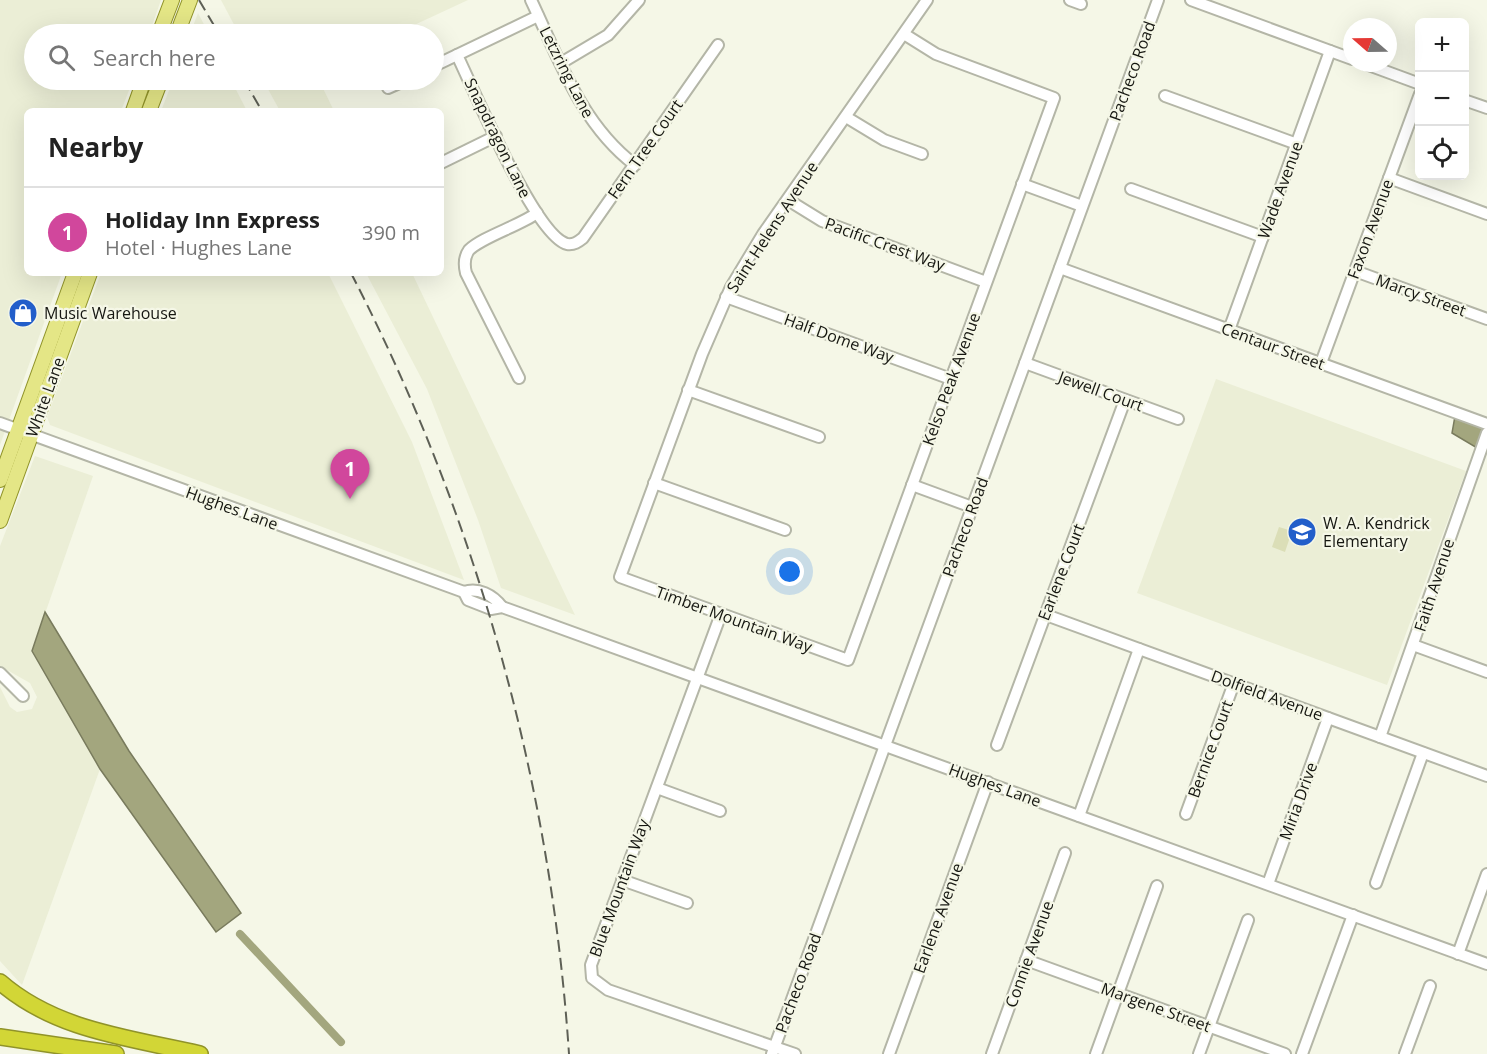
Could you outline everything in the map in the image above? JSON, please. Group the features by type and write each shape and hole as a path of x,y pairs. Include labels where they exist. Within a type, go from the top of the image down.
{"highway":[{"path":"0,982 36,1008 77,1026 200,1054"},
{"path":"0,1037 116,1054"}],"main road":[{"path":"181,24 190,0"},
{"path":"163,24 171,2"},
{"path":"168,24 171,2"},
{"path":"134,108 140,90"},
{"path":"150,108 157,90"},
{"name":"White Lane","path":"0,521 25,432 74,276"},
{"name":"White Lane","path":"0,480 25,432 89,276"}],"street":[{"name":"Letzring Lane","path":"531,0 589,118 610,144 634,165"},
{"path":"561,63 608,35 639,0"},
{"name":"Saint Helens Avenue","path":"620,577 688,390 726,297 788,200 927,0"},
{"name":"Pacheco Road","path":"774,1050 1158,0"},
{"path":"1191,0 1343,56"},
{"path":"444,61 538,16"},
{"name":"Kelso Peak Avenue","path":"848,660 1054,98 936,54 904,34"},
{"name":"Fern Tree Court","path":"567,244 577,243 583,238 718,45"},
{"name":"Wade Avenue","path":"1229,330 1330,51"},
{"name":"Snapdragon Lane","path":"457,55 522,191 556,238 567,244"},
{"path":"1387,72 1415,82"},
{"path":"1165,96 1297,144"},
{"path":"1469,102 1487,108"},
{"name":"Faxon Avenue","path":"1321,363 1415,105"},
{"path":"846,117 884,140 922,154"},
{"path":"444,162 496,136"},
{"path":"1389,178 1487,214"},
{"path":"1022,184 1082,206"},
{"path":"1131,189 1263,237"},
{"name":"Pacific Crest Way","path":"788,200 822,221 986,282"},
{"path":"519,378 466,273 466,256 476,245 516,227 537,213"},
{"name":"Centaur Street","path":"1060,268 1487,424"},
{"name":"Marcy Street","path":"1355,270 1487,319"},
{"name":"Half Dome Way","path":"726,297 951,379"},
{"name":"Jewell Court","path":"1025,363 1178,419"},
{"path":"688,390 819,438"},
{"name":"Earlene Court","path":"997,745 1125,400"},
{"name":"Hughes Lane","path":"0,423 464,592 472,589 494,597 502,607 1487,964"},
{"name":"Faith Avenue","path":"1380,737 1487,434"},
{"path":"654,483 785,530"},
{"path":"912,485 972,507"},
{"name":"Timber Mountain Way","path":"620,577 848,660"},
{"name":"Blue Mountain Way","path":"721,614 591,965 592,978 608,990 774,1050 795,1054"},
{"name":"Dolfield Avenue","path":"1046,615 1487,776"},
{"path":"1413,645 1487,672"},
{"path":"1079,816 1139,649"},
{"path":"0,673 23,696"},
{"name":"Bernice Court","path":"1186,814 1234,684"},
{"name":"Miria Drive","path":"1268,884 1328,718"},
{"path":"1376,883 1424,753"},
{"name":"Earlene Avenue","path":"889,1054 988,782"},
{"path":"657,788 720,811"},
{"name":"Connie Avenue","path":"992,1054 1065,853"},
{"path":"1458,954 1487,874"},
{"path":"622,880 687,903"},
{"path":"1096,1054 1157,886"},
{"path":"1302,1054 1353,915"},
{"path":"1199,1054 1248,920"},
{"name":"Margene Street","path":"1026,960 1285,1054"},
{"path":"1406,1054 1430,986"}],"shaded area":[{"path":"0,0 161,0 153,24 24,24 24,90 129,90 122,108 24,108 24,276 61,276 0,445"},
{"path":"221,0 468,0 416,24 234,24"},
{"path":"198,13 204,24 194,24"},
{"path":"169,90 236,90 245,108 162,108"},
{"path":"268,90 324,90 333,108 278,108"},
{"path":"100,276 329,276 412,442 464,580 50,425 47,417"},
{"path":"368,276 413,276 575,615 501,588 478,520 427,389"},
{"name":"W. A. Kendrick Elementary","path":"1216,379 1466,471 1387,685 1137,593"},
{"path":"1455,416 1486,426 1477,448 1452,433"},
{"path":"35,456 93,476 32,651 100,769 22,985 0,961 0,687 10,707 17,712 32,709 37,697 30,683 0,666 0,546"},
{"path":"1279,527 1292,531 1285,552 1272,547"},
{"path":"45,612 129,751 241,913 216,932 100,769 32,651"}],"waterway":[{"path":"240,934 341,1042"}],"railway":[{"path":"199,0 213,24"},
{"path":"250,90 260,108"},
{"path":"352,276 396,365 435,459 470,555 500,652 525,751 545,851 560,952 569,1054"}],"place":[{"name":"Music Warehouse","path":"23,313"},
{"name":"Holiday Inn Express","path":"350,499"},
{"name":"W. A. Kendrick Elementary","path":"1302,532"}]}
